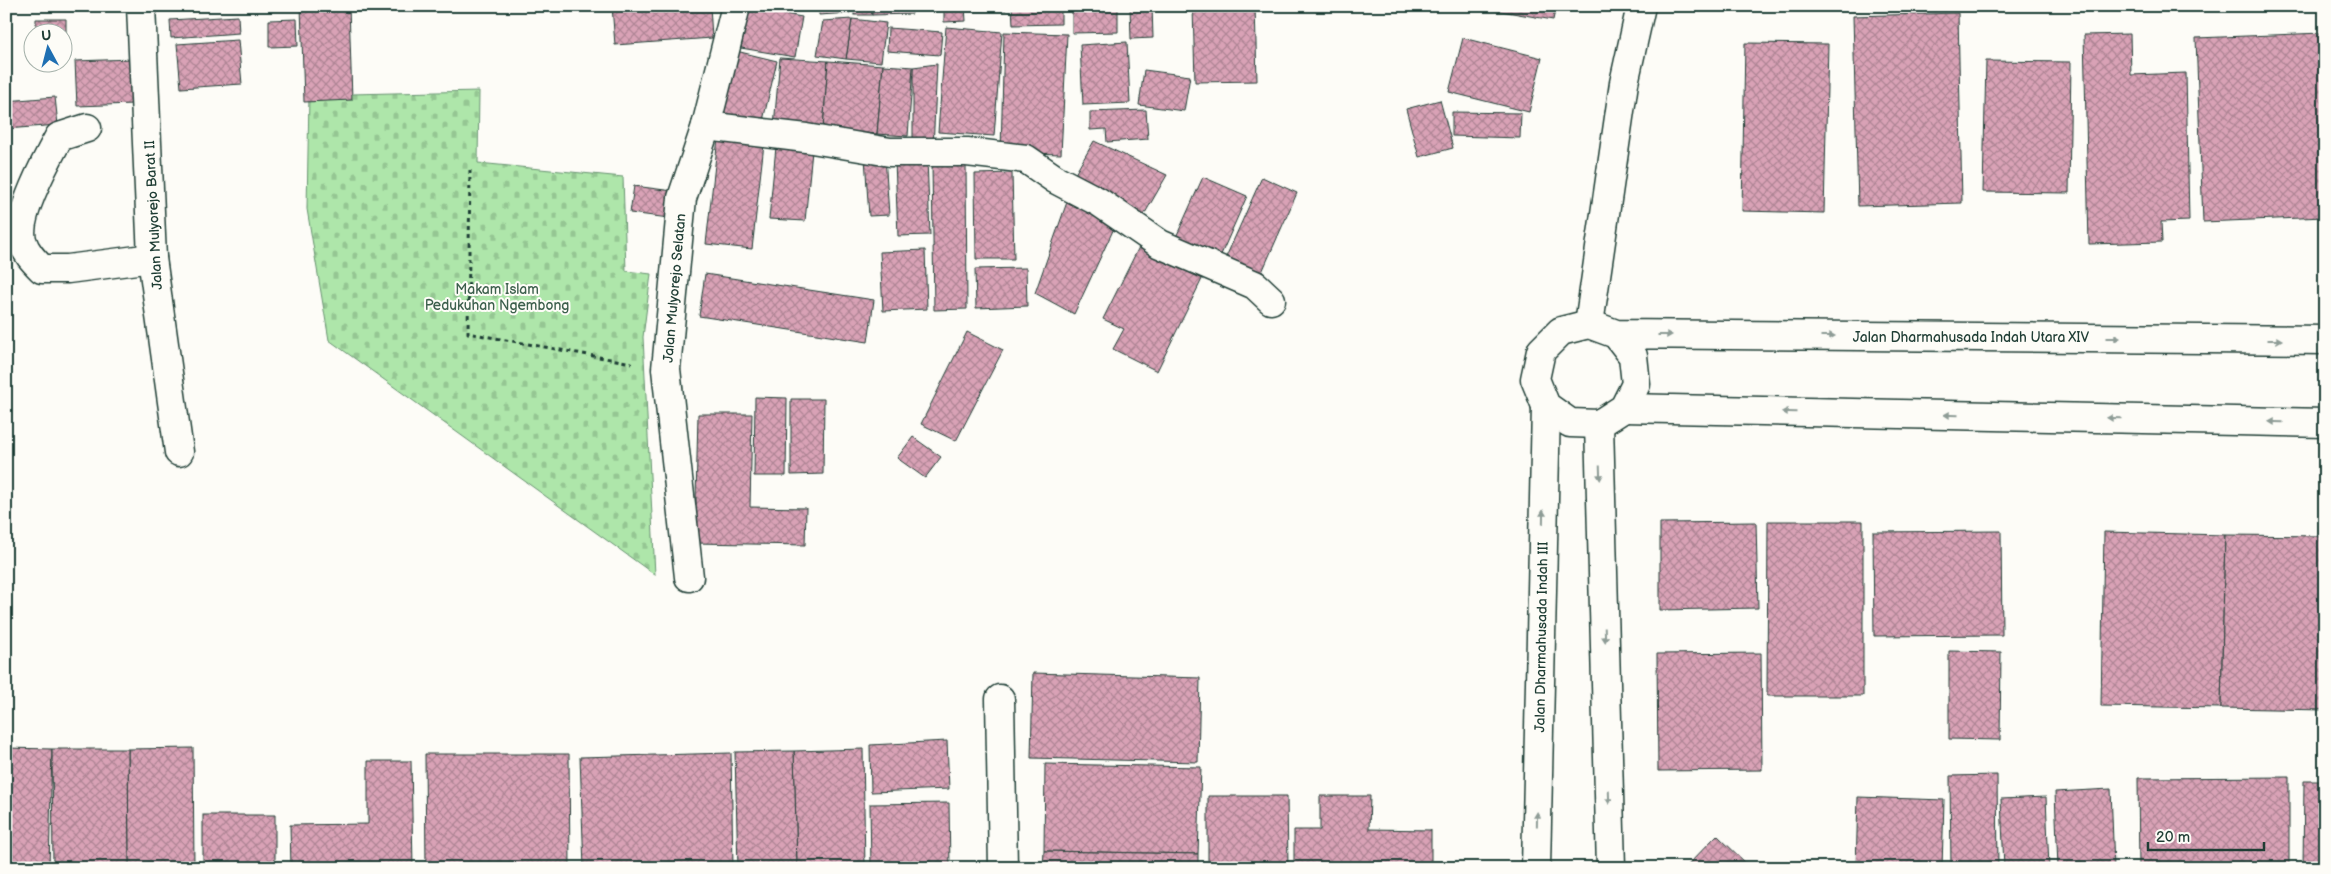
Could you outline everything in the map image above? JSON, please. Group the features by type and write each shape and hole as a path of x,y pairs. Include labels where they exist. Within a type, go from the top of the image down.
{"street":[{"name":"Jalan Mulyorejo Barat II","path":"141,6 152,258 180,452"},
{"name":"Jalan Mulyorejo Selatan","path":"689,577 666,369 682,198 706,126 736,6"},
{"path":"1589,324 1624,83 1642,6"},
{"path":"706,126 806,138 890,152 967,152 1026,160 1055,179 1099,202 1160,244 1255,285 1271,300"},
{"path":"87,128 59,137 42,171 23,220 22,239 31,258 42,269 68,269 152,258"},
{"path":"1589,324 1616,334 1633,356 1636,384 1624,408 1599,424 1570,423 1546,406 1535,379 1541,351 1561,331 1589,324"},
{"name":"Jalan Dharmahusada Indah Utara XIV","path":"1616,334 2325,340"},
{"name":"Jalan Dharmahusada Indah III","path":"1536,868 1546,406"},
{"path":"1624,408 2325,423"},
{"path":"1599,424 1611,868"},
{"path":"1000,699 1003,868"}],"path":[{"path":"470,170 468,333 666,369"}],"green space":[{"name":"Makam Islam Pedukuhan Ngembong","path":"479,91 478,163 623,177 626,271 651,274 643,337 655,575 329,340 307,209 309,95"}],"building":[{"path":"301,6 349,6 352,100 304,102"},
{"path":"612,6 710,6 712,38 615,45"},
{"path":"792,6 814,6 814,9 792,10"},
{"path":"819,6 849,6 850,13 819,15"},
{"path":"854,6 872,6 872,15 854,15"},
{"path":"872,6 912,6 912,14 872,15"},
{"path":"944,6 965,6 966,21 944,22"},
{"path":"972,6 1006,6 1006,10 972,11"},
{"path":"1012,6 1061,6 1061,24 1013,25"},
{"path":"1072,6 1118,6 1118,32 1072,33"},
{"path":"1130,6 1152,6 1153,38 1131,39"},
{"path":"1255,6 1257,81 1195,82 1193,7"},
{"path":"1472,6 1556,6 1553,20"},
{"path":"749,8 802,17 795,57 741,48"},
{"path":"1958,13 1962,203 1858,206 1853,16"},
{"path":"238,16 239,33 171,38 170,20"},
{"path":"36,19 66,19 66,22 36,22"},
{"path":"297,19 298,46 269,47 269,20"},
{"path":"852,19 886,23 881,62 846,59"},
{"path":"852,19 846,59 817,55 823,21"},
{"path":"946,27 1002,32 994,136 938,132"},
{"path":"888,28 942,32 940,55 887,51"},
{"path":"1004,32 1067,34 1061,154 1001,152"},
{"path":"2323,33 2325,217 2203,222 2196,38"},
{"path":"2130,34 2131,75 2186,73 2189,221 2161,222 2162,242 2089,244 2084,35"},
{"path":"1463,38 1542,58 1529,112 1449,92"},
{"path":"238,40 242,84 181,88 177,44"},
{"path":"1127,42 1130,103 1083,105 1080,45"},
{"path":"1745,43 1828,44 1824,213 1742,211"},
{"path":"732,50 777,61 761,129 716,119"},
{"path":"780,58 828,61 823,130 774,126"},
{"path":"132,59 133,104 77,106 75,61"},
{"path":"828,61 883,65 877,134 823,130"},
{"path":"1986,61 2071,62 2069,193 1983,192"},
{"path":"937,64 933,148 913,147 913,67"},
{"path":"883,65 913,67 908,136 877,134"},
{"path":"1144,70 1190,76 1184,111 1139,105"},
{"path":"55,97 58,125 6,129 6,101"},
{"path":"1440,100 1453,148 1419,157 1406,109"},
{"path":"1146,110 1148,139 1107,142 1106,129 1090,130 1090,112"},
{"path":"1452,112 1521,113 1520,138 1452,136"},
{"path":"718,138 764,144 752,249 706,244"},
{"path":"1094,141 1167,175 1141,220 1071,181"},
{"path":"776,147 812,151 805,221 769,219"},
{"path":"885,156 889,215 869,216 865,158"},
{"path":"927,159 930,235 898,236 895,161"},
{"path":"966,163 967,309 934,310 932,164"},
{"path":"1012,173 1014,259 976,259 975,174"},
{"path":"1203,177 1247,196 1216,266 1172,246"},
{"path":"1262,177 1297,193 1258,281 1222,266"},
{"path":"634,186 673,191 669,218 630,213"},
{"path":"1089,201 1116,224 1074,314 1035,293 1067,202"},
{"path":"1139,247 1204,275 1157,371 1113,349 1124,329 1103,319"},
{"path":"925,250 927,309 883,311 880,252"},
{"path":"1026,268 1027,306 976,308 975,269"},
{"path":"705,274 874,300 868,342 699,316"},
{"path":"967,332 1003,350 956,441 921,424"},
{"path":"755,397 787,398 786,476 754,476"},
{"path":"791,399 824,399 823,474 791,475"},
{"path":"698,414 752,414 750,507 806,508 805,545 695,543"},
{"path":"913,437 941,457 925,478 897,458"},
{"path":"1768,521 1863,521 1863,696 1767,696"},
{"path":"1756,522 1758,608 1660,610 1660,523"},
{"path":"2001,531 2002,635 1874,636 1873,532"},
{"path":"2104,532 2225,535 2221,708 2101,706"},
{"path":"2225,535 2325,536 2325,710 2221,708"},
{"path":"1949,651 2001,652 2000,740 1949,739"},
{"path":"1761,653 1762,770 1658,771 1657,654"},
{"path":"1033,673 1200,678 1198,762 1031,758"},
{"path":"947,741 949,789 871,792 870,745"},
{"path":"6,748 52,749 49,868 6,868"},
{"path":"193,748 194,868 129,868 128,749"},
{"path":"52,749 128,749 129,868 53,868"},
{"path":"863,749 865,868 797,868 794,751"},
{"path":"794,751 797,868 738,868 735,752"},
{"path":"731,753 733,868 584,868 580,757"},
{"path":"425,754 569,754 570,868 426,868"},
{"path":"368,761 411,761 413,868 291,868 290,825 368,824"},
{"path":"1045,764 1201,767 1198,854 1044,851"},
{"path":"1997,775 1998,868 1951,868 1950,776"},
{"path":"2289,777 2289,868 2139,868 2138,778"},
{"path":"2304,781 2325,781 2325,868 2303,868"},
{"path":"2111,789 2114,868 2058,868 2055,792"},
{"path":"1208,796 1287,796 1288,868 1208,868"},
{"path":"1320,796 1370,796 1369,829 1431,830 1431,868 1294,868 1294,830 1320,830"},
{"path":"1858,797 1944,800 1942,868 1856,868"},
{"path":"2046,797 2049,868 2004,868 2001,799"},
{"path":"949,803 950,868 871,868 870,804"},
{"path":"203,815 275,815 275,868 203,868"},
{"path":"1717,835 1751,868 1685,868"},
{"path":"1044,851 1198,854 1198,868 1043,868"}]}
